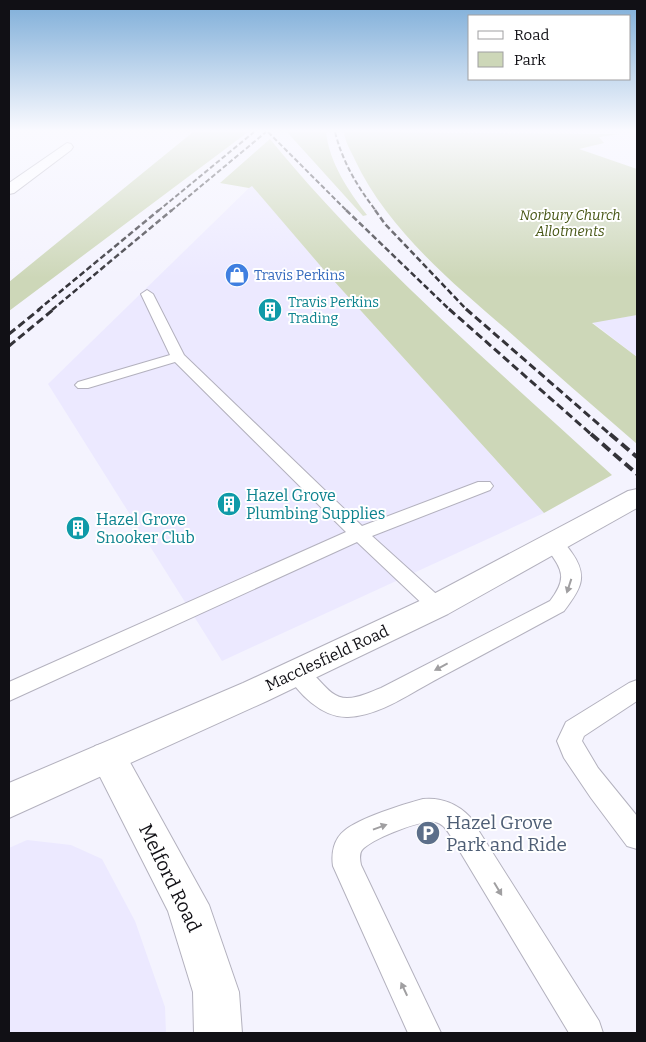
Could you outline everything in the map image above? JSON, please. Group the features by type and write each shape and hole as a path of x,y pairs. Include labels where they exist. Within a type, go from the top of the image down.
{"main road":[{"path":"9,190 22,181"},
{"name":"Macclesfield Road","path":"9,801 297,672 437,606 554,544 637,497"},
{"name":"Melford Road","path":"108,757 188,905 216,992 218,1033"}],"lane":[{"path":"147,294 178,357 359,534 437,606"},
{"path":"83,385 178,357"},
{"path":"9,692 359,534 484,486"},
{"path":"297,672 316,694 330,705 348,708 377,700 390,694 557,606 570,590 573,572 567,559 554,544"},
{"path":"637,689 575,729 571,735 570,744 579,761 637,836"},
{"path":"425,1033 347,866 345,856 347,847 358,836 429,809 441,811 454,818 460,826 587,1033"}],"shaded area":[{"path":"252,185 324,270 544,513 222,661 48,384"},
{"path":"637,315 637,357 592,322"},
{"path":"27,840 71,845 102,859 135,921 165,1007 166,1033 9,1033 9,848"}],"green space":[{"path":"133,181 183,181 9,311 9,282"},
{"path":"223,181 305,181 350,229 435,313 612,475 544,513 324,270 252,186 249,188 220,183"},
{"path":"331,181 344,181 367,215 363,216"},
{"name":"Norbury Church Allotments","path":"366,181 637,181 637,315 592,323 637,357 637,444 442,272 402,231"}],"railway":[{"path":"158,211 195,181"},
{"path":"171,211 208,181"},
{"path":"317,181 346,210"},
{"path":"355,181 376,211"},
{"path":"38,310 159,210"},
{"path":"52,310 172,210"},
{"path":"346,210 450,310"},
{"path":"375,210 385,224 466,309"},
{"path":"9,334 40,309"},
{"path":"9,346 54,309"},
{"path":"449,309 592,435"},
{"path":"466,309 611,435"},
{"path":"591,434 637,474"},
{"path":"610,434 637,457"}],"place":[{"name":"Travis Perkins","path":"237,275"},
{"name":"Travis Perkins Trading","path":"270,310"},
{"name":"Hazel Grove Plumbing Supplies","path":"229,504"},
{"name":"Hazel Grove Snooker Club","path":"78,528"},
{"name":"Hazel Grove Park and Ride","path":"428,833"}]}
